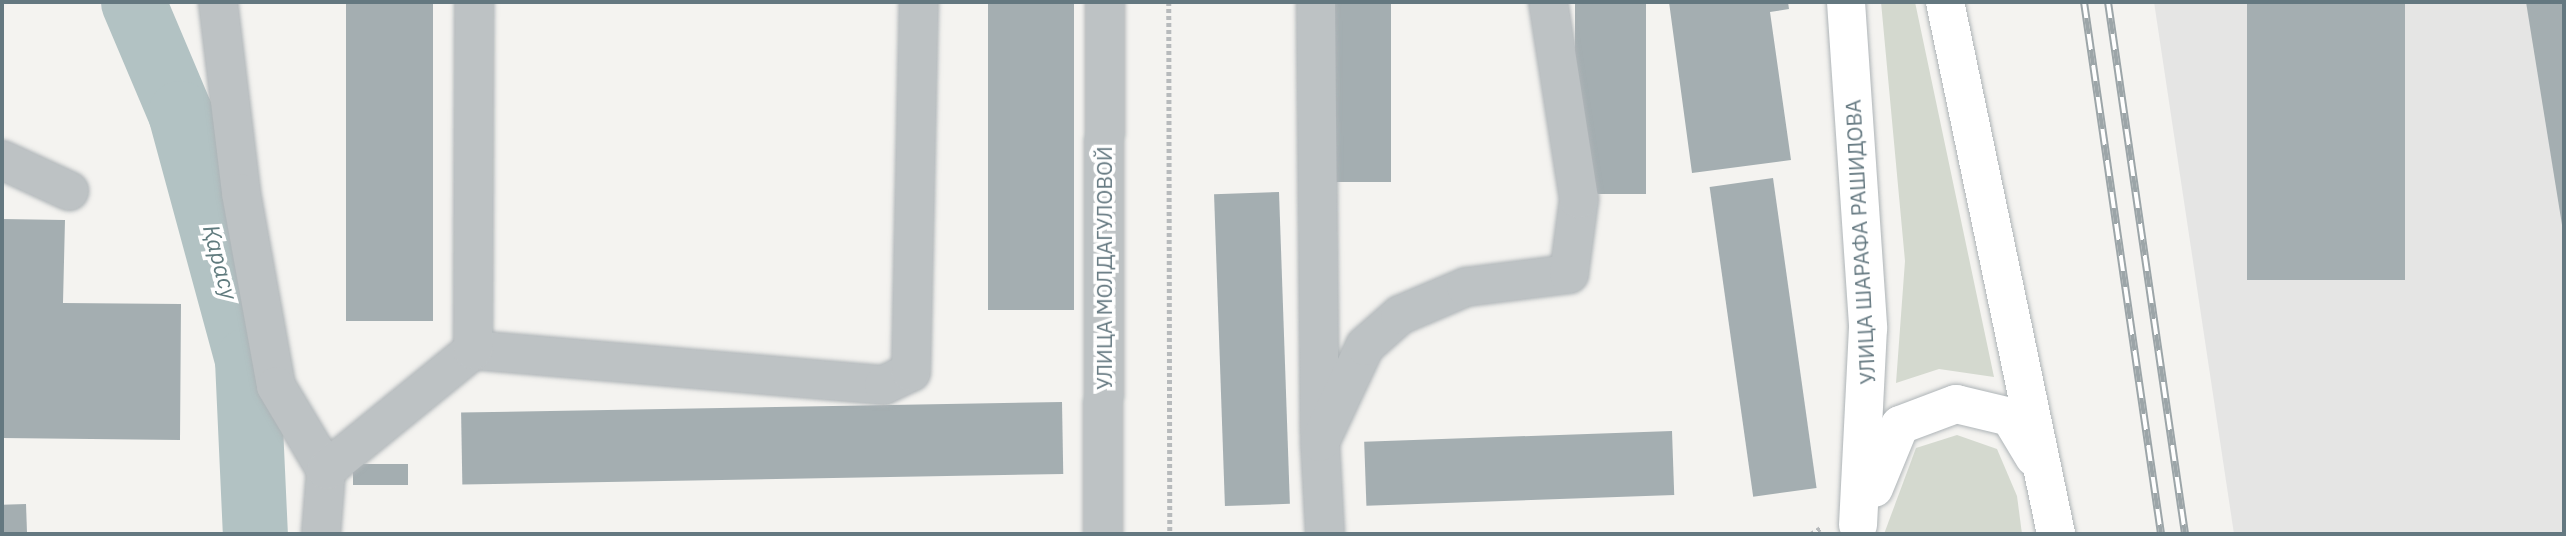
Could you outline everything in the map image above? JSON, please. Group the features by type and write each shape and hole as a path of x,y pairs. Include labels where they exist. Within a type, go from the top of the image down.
{"main road":[{"name":"УЛИЦА ШАРАФА РАШИДОВА","path":"1846,2 1868,328 1855,529"},
{"path":"1945,2 2056,534"},
{"path":"1855,529 1900,425 1956,404 2010,417 2045,473"}],"street":[{"path":"218,2 241,193 276,386 326,470 321,534"},
{"path":"473,350 474,2"},
{"path":"326,470 473,350 884,385 911,372 919,2"},
{"name":"УЛИЦА МОЛДАГУЛОВОЙ","path":"1103,534 1105,2"},
{"path":"1316,2 1320,442 1325,534"},
{"path":"1320,442 1365,346 1400,315 1466,287 1569,274 1578,199 1548,2"},
{"path":"2,160 69,191"}],"path":[{"path":"1169,2 1170,534"}],"shaded area":[{"path":"1881,2 1915,2 1994,377 1939,369 1896,383 1905,261"},
{"path":"2154,2 2564,2 2564,534 2234,534"},
{"path":"1957,435 1997,449 2017,496 2022,534 1884,534 1916,448"}],"building":[{"path":"346,2 433,2 433,321 346,321"},
{"path":"988,2 1074,2 1074,310 988,310"},
{"path":"1325,2 1391,2 1391,182 1325,182"},
{"path":"1575,2 1646,2 1646,194 1575,194"},
{"path":"1669,2 1788,2 1789,9 1770,12 1791,160 1692,173"},
{"path":"2247,2 2405,2 2405,280 2247,280"},
{"path":"2526,2 2564,2 2563,231"},
{"path":"1773,178 1817,488 1753,497 1710,187"},
{"path":"1279,192 1290,504 1225,506 1214,194"},
{"path":"2,219 65,220 63,303 181,304 180,440 2,438"},
{"path":"1062,402 1063,474 462,484 461,412"},
{"path":"1672,431 1674,495 1366,506 1364,442"},
{"path":"353,464 408,464 408,485 353,485"},
{"path":"26,504 27,534 3,534 2,505"}],"waterway":[{"name":"Қарасу","path":"133,2 180,113 247,360 255,534"}],"railway":[{"path":"2084,2 2161,534"},
{"path":"2108,2 2185,534"}]}
